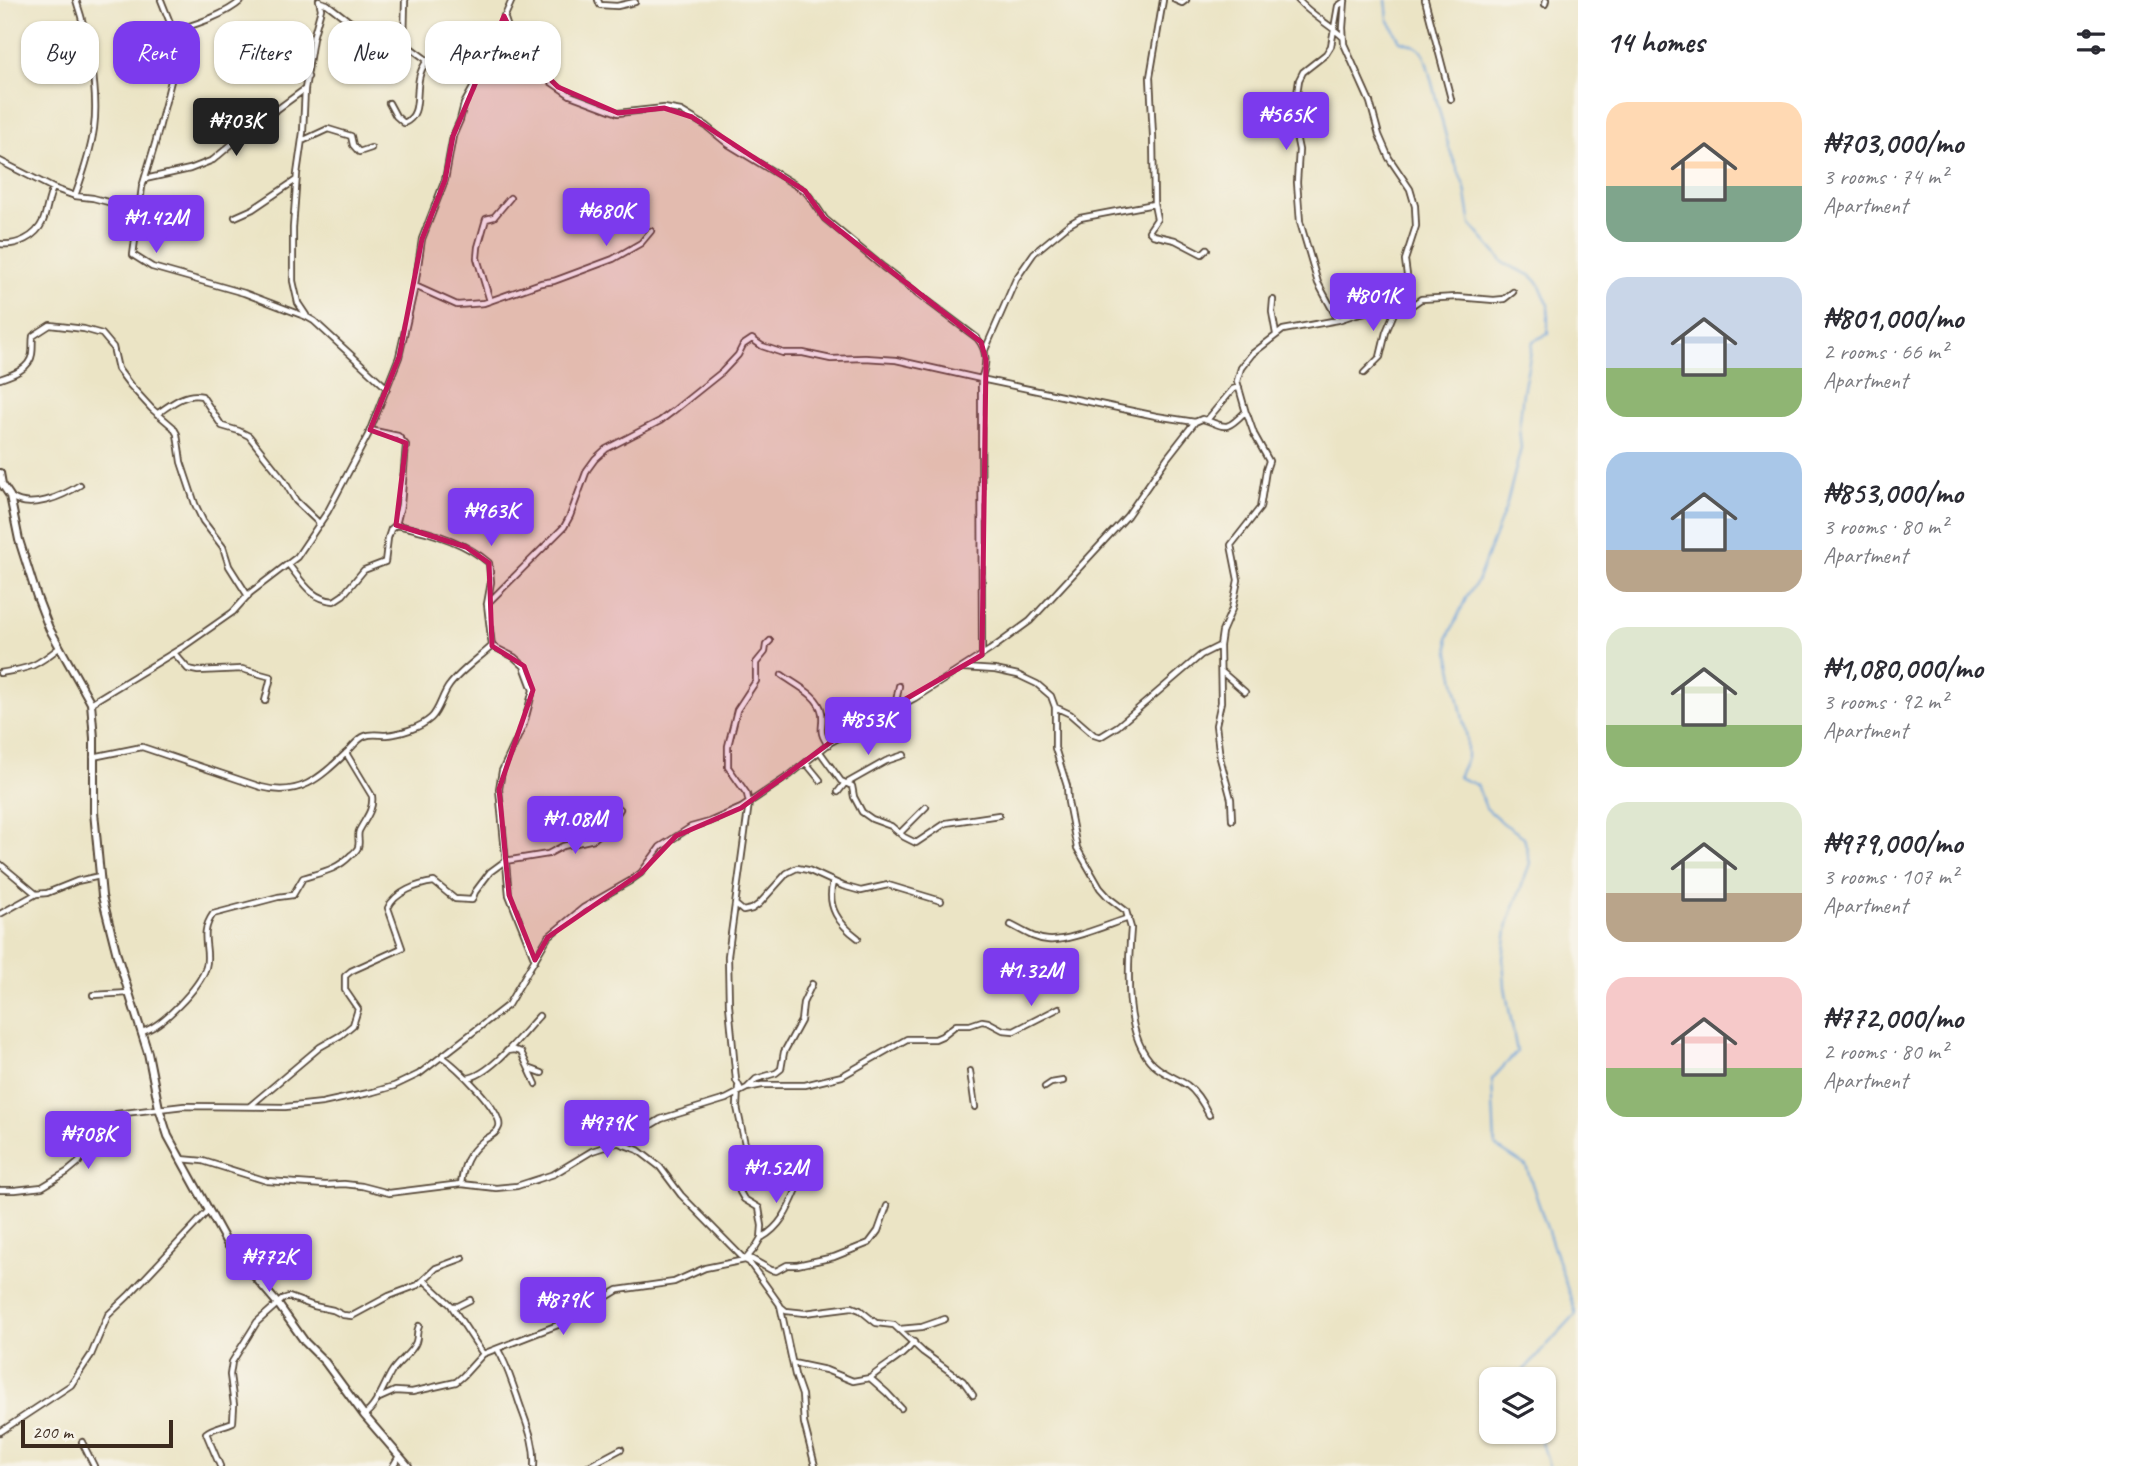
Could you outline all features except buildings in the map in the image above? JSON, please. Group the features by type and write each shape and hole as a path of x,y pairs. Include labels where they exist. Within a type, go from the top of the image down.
{"main road":[{"path":"0,474 1,485 10,496 19,540 49,628 91,703 94,812 102,896 168,1136 228,1245 408,1466"}],"street":[{"path":"75,196 94,128 95,113 86,31 76,0"},
{"path":"161,0 170,21"},
{"path":"200,22 242,0"},
{"path":"405,0 405,21"},
{"path":"502,21 512,0"},
{"path":"598,0 600,5 617,6 635,2"},
{"path":"1163,0 1150,77 1154,204 1157,219 1149,231 1202,254 1207,249"},
{"path":"1175,0 1182,3 1186,0"},
{"path":"1298,0 1344,38"},
{"path":"1425,0 1451,99"},
{"path":"319,1 349,21"},
{"path":"314,34 321,9 319,1"},
{"path":"1338,320 1318,283 1300,222 1297,181 1299,150 1293,121 1298,80 1331,46 1338,6 1345,1"},
{"path":"1345,1 1344,38 1348,53 1370,102 1379,135 1410,189 1415,206 1416,226 1405,260 1411,306"},
{"path":"504,16 521,51 558,87 584,101 618,113 664,108 681,111 692,117 728,144 805,191 825,219 981,342 986,360 981,379 982,655"},
{"path":"388,103 404,123 410,120 417,107 416,90 425,64"},
{"path":"170,84 144,179 132,255 152,267 244,293 307,317 387,388"},
{"path":"306,84 293,228 293,281 298,303 307,317"},
{"path":"91,703 174,653 225,618 303,550 320,524 370,430 399,357 415,286 422,239 445,180 453,136 464,104 475,84"},
{"path":"144,179 190,169 213,160 305,89"},
{"path":"301,141 328,129 351,136 359,152 371,148"},
{"path":"0,161 52,188 138,210"},
{"path":"235,217 253,209 297,180"},
{"path":"0,244 12,245 21,242 40,226 52,188"},
{"path":"490,301 477,258 478,247 486,219 494,217 510,198"},
{"path":"985,350 1016,279 1034,253 1080,218 1154,204"},
{"path":"415,286 457,305 490,301 613,259 641,243 651,231"},
{"path":"1231,820 1231,799 1225,781 1216,725 1221,702 1220,646 1238,580 1231,545 1260,508 1269,461 1246,413 1237,382 1241,368 1252,354 1276,334 1289,328 1338,320 1397,305 1411,306 1421,299 1437,297 1494,300 1504,299 1514,292"},
{"path":"1273,300 1276,334"},
{"path":"1364,373 1380,357 1397,305"},
{"path":"0,379 13,374 30,361 33,336 50,325 102,334 113,347 118,369 177,434 181,462 195,503 203,521 223,547 233,573 248,596"},
{"path":"487,604 564,527 587,470 595,459 606,449 672,412 722,372 738,355 743,345 751,340 783,353 803,353 831,359 896,360 1195,422"},
{"path":"1207,420 1233,389 1239,387"},
{"path":"157,414 185,397 194,394 202,396 222,426 249,436 271,461 296,501 320,524"},
{"path":"0,1189 42,1187 67,1172 79,1162 92,1137 116,1114 184,1106 285,1107 351,1098 394,1086 419,1074 508,1005 548,937 583,908 641,873 668,842 691,827 728,815 749,803 828,745 915,698 1030,621 1127,516 1195,422 1202,419 1227,427 1246,413"},
{"path":"288,564 306,590 328,601 334,601 343,595 364,570 385,562 388,538 391,529 396,525 401,505 405,445 398,436 370,430"},
{"path":"10,496 18,502 40,501 68,493 80,485"},
{"path":"396,525 414,528 466,547 489,563 491,582 487,604 492,646"},
{"path":"761,1238 761,1212 756,1205 744,1199 740,1192 751,1172 737,1107 742,1089 729,1005 728,956 749,803 745,791 729,769 728,746 737,710 756,681 756,663 771,641"},
{"path":"93,757 142,747 277,791 291,789 314,781 361,737 370,734 397,734 427,721 434,716 450,683 492,646"},
{"path":"492,646 514,657 524,666 533,690 524,724 508,755 500,780 501,830 509,895 535,960"},
{"path":"1055,707 1070,714 1094,736 1100,737 1118,726 1201,655 1220,646"},
{"path":"0,673 25,670 60,647"},
{"path":"174,653 188,669 242,669 271,677 265,701"},
{"path":"963,668 1018,675 1037,684 1051,696 1055,707 1055,748 1067,786 1077,848 1100,888 1122,906 1129,918 1129,994 1136,1031 1153,1064 1193,1090 1209,1115"},
{"path":"1221,672 1245,692"},
{"path":"782,675 818,701 822,714 821,734 828,745"},
{"path":"895,708 899,686"},
{"path":"820,752 830,768 852,786 862,812 891,826 908,840 918,842 947,823 999,814"},
{"path":"141,1032 152,1027 178,1006 201,977 206,966 205,939 208,923 214,914 293,895 303,878 333,870 354,852 359,845 359,832 373,803 372,796 346,753"},
{"path":"838,792 846,783 886,761 904,755"},
{"path":"806,763 820,780"},
{"path":"900,833 926,807"},
{"path":"250,1107 310,1054 353,1025 358,1009 345,990 345,976 402,948 388,908 394,898 403,891 434,882 455,900 472,901 475,892 490,872 505,861 548,854 563,846 594,839 609,826 620,809"},
{"path":"0,864 36,894"},
{"path":"736,904 743,911 752,909 787,873 797,868 861,891 888,885 941,901"},
{"path":"0,914 36,894 100,876"},
{"path":"833,882 830,894 832,910 842,924 858,938"},
{"path":"1011,925 1035,938 1050,941 1129,918"},
{"path":"180,1159 203,1161 267,1181 344,1184 389,1194 461,1184 496,1188 526,1184 554,1174 592,1152 618,1143 661,1119 715,1103 756,1079 776,1073 781,1069 784,1052 801,1021 803,1003 812,984"},
{"path":"93,995 129,993"},
{"path":"742,1089 762,1085 805,1085 842,1076 907,1039 935,1039 956,1025 970,1025 982,1021 1003,1030 1014,1031 1059,1008"},
{"path":"467,1078 480,1074 506,1052 539,1016"},
{"path":"506,1052 514,1049 521,1052 537,1084"},
{"path":"442,1057 467,1078 500,1122 497,1131 484,1140 466,1161 461,1184"},
{"path":"530,1069 542,1073"},
{"path":"970,1071 975,1107"},
{"path":"1045,1087 1063,1081"},
{"path":"618,1143 638,1150 660,1167 681,1195 747,1258 771,1270 834,1257 865,1246 874,1238 887,1206"},
{"path":"377,1399 395,1391 412,1392 456,1382 483,1354 564,1323 618,1290 674,1282 705,1268 747,1258 761,1238 771,1233 783,1219 800,1182"},
{"path":"0,1432 71,1385 91,1355 108,1315 208,1211"},
{"path":"220,1466 206,1433 233,1422 230,1375 232,1362 257,1322 278,1304 289,1297 352,1316 389,1296 412,1289 436,1268 463,1258"},
{"path":"747,1258 786,1311 805,1313 852,1307 876,1323 894,1325 923,1352 963,1381 973,1395"},
{"path":"424,1280 452,1306 483,1354"},
{"path":"452,1306 470,1300"},
{"path":"780,1305 802,1395 804,1423 815,1466"},
{"path":"900,1329 922,1327 945,1319"},
{"path":"364,1415 372,1409 380,1390 386,1385 388,1376 415,1346 419,1326"},
{"path":"792,1362 826,1370 853,1381 870,1378 906,1353 914,1342"},
{"path":"498,1350 527,1424 534,1451 534,1466"},
{"path":"870,1378 901,1408"},
{"path":"82,1442 94,1466"},
{"path":"589,1466 621,1449"},
{"path":"393,1466 399,1456"}],"highlighted area":[{"path":"504,16 521,51 558,87 618,113 664,108 692,117 805,191 824,218 981,342 986,360 982,655 831,742 741,808 676,836 641,873 548,937 535,960 509,895 499,789 533,690 524,666 492,646 489,563 466,547 396,525 406,443 370,430 399,357 422,239 445,180 453,136"}],"waterway":[{"path":"1386,0 1388,19 1400,41 1416,47 1426,60 1449,148 1465,188 1471,225 1505,264 1530,275 1539,283 1548,304 1548,334 1533,341 1523,392 1519,429 1521,448 1506,507 1477,582 1468,594 1448,637 1467,738 1467,758 1458,777 1477,785 1486,808 1524,837 1530,863 1508,924 1503,958 1505,987 1517,1052 1492,1079 1495,1146 1526,1166 1576,1314 1527,1367"},
{"path":"1543,1444 1549,1466"}]}
